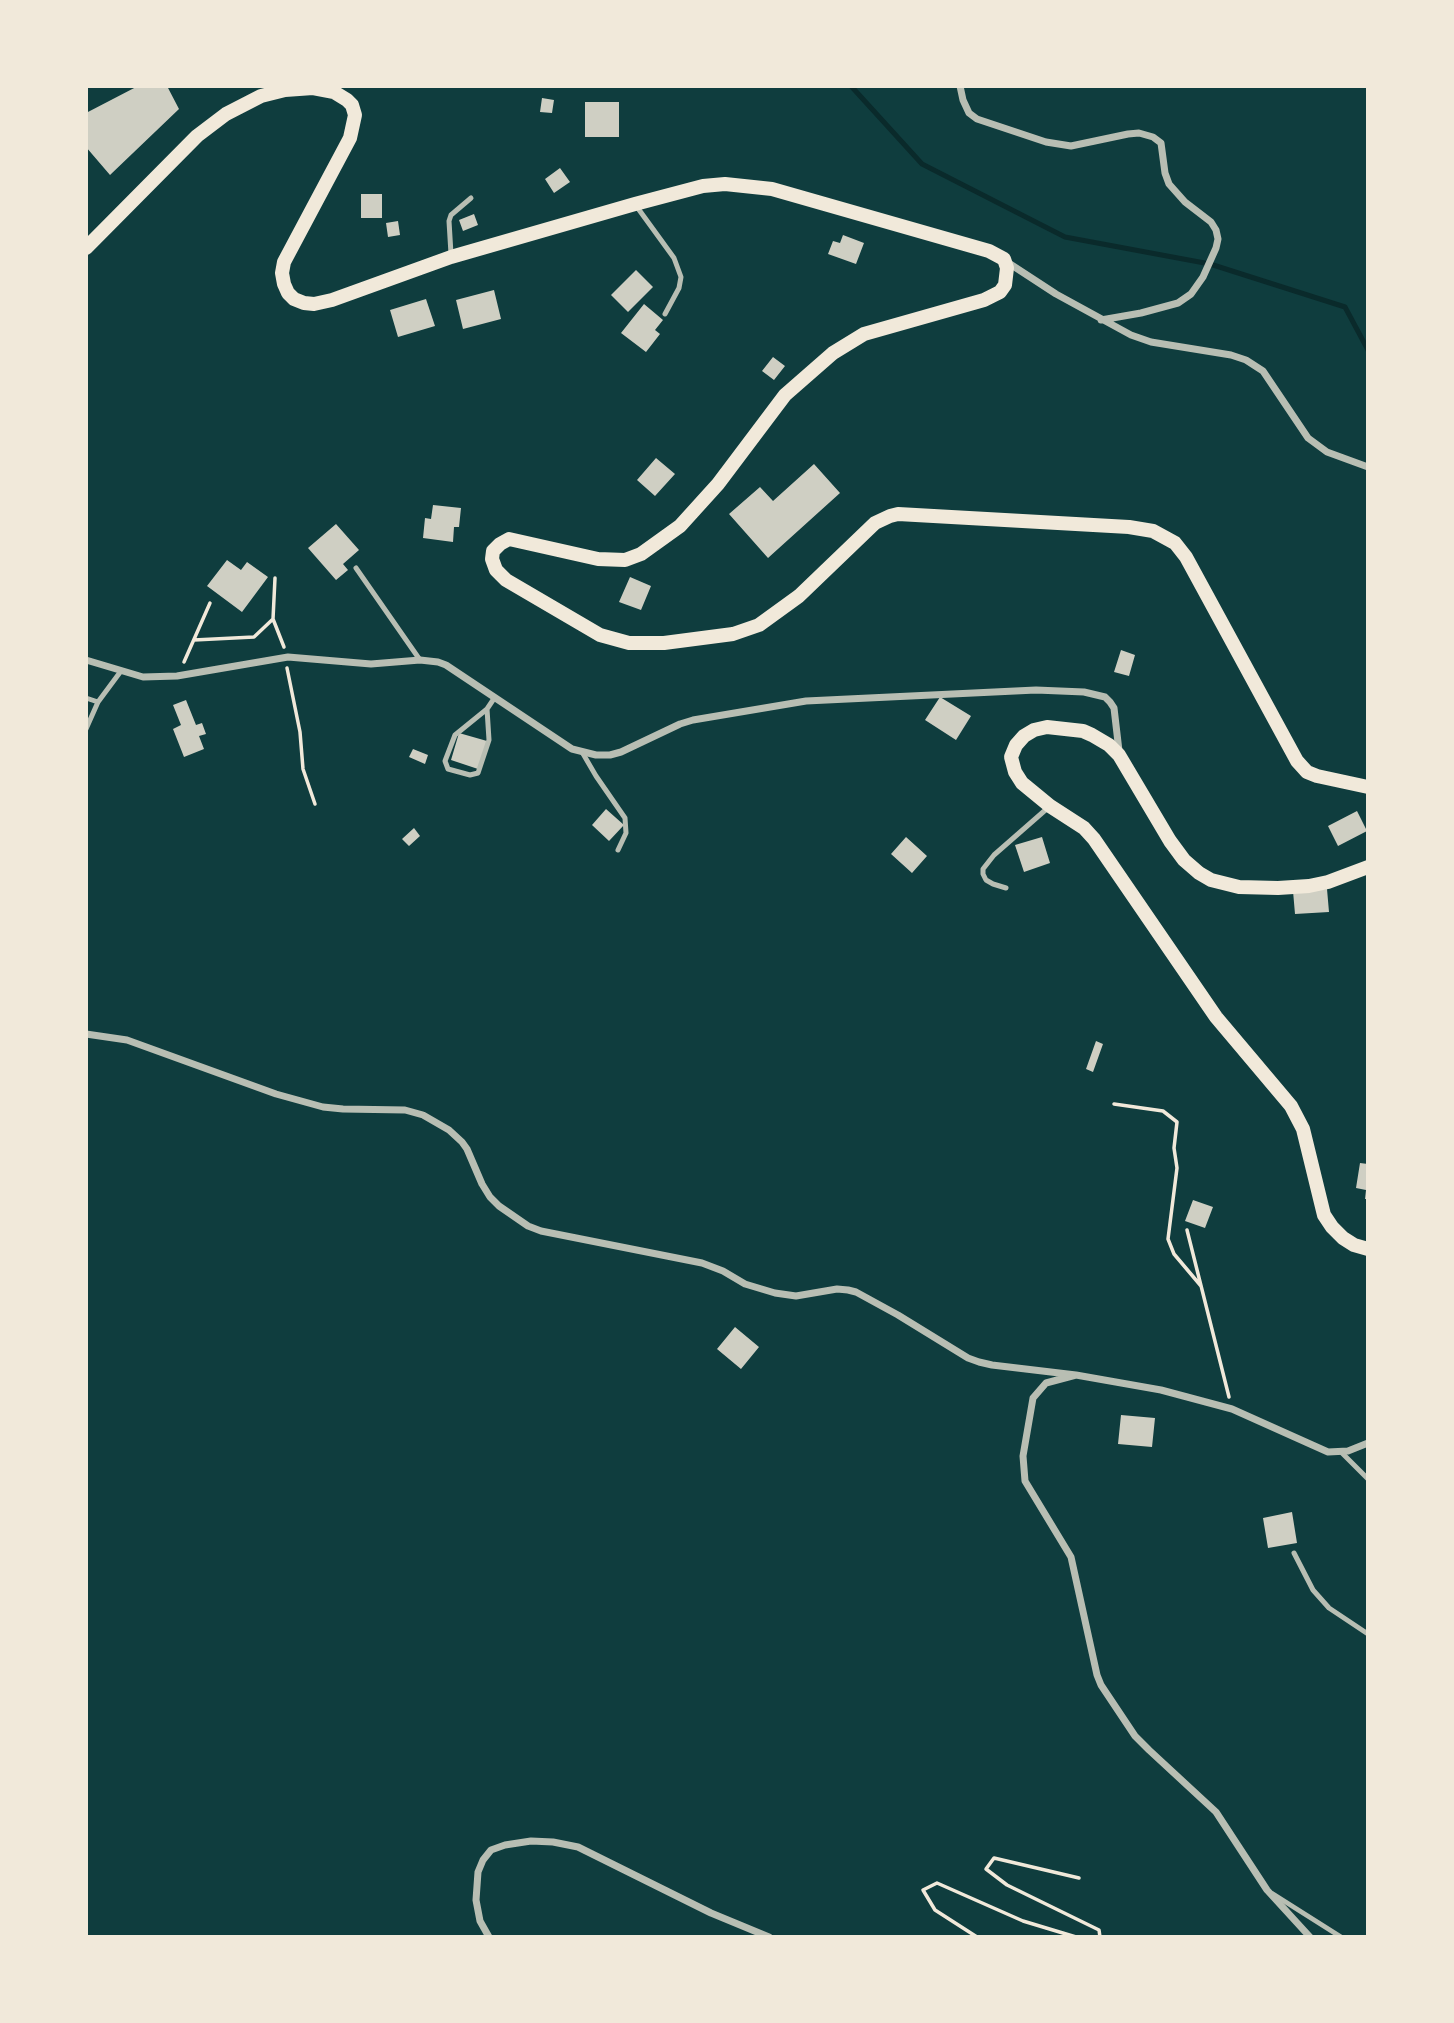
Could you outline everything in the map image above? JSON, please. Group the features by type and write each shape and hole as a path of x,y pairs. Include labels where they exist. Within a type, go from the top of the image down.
{"main road":[{"path":"86,248 197,136 226,114 261,96 285,90 313,88 334,92 347,100 355,115 350,138 284,262 282,273 288,293 304,303 331,300 452,257 635,204 703,186 725,184 772,189 989,251 1004,259 1007,276 1000,292 992,298 864,334 833,353 785,395 718,484 680,526 641,554 625,560 598,559 509,539 493,551 492,559 496,570 506,580 600,635 629,643 664,643 733,634 759,625 799,596 875,523 898,514 1153,531 1175,543 1186,557 1297,761 1307,772 1317,776 1368,787"},
{"path":"1368,867 1309,886 1239,887 1211,880 1184,860 1119,755 1108,745 1083,731 1047,727 1024,736 1016,745 1012,757 1014,772 1022,783 1050,806 1076,822 1094,839 1216,1017 1291,1106 1303,1129 1324,1215 1343,1238 1368,1249"}],"street":[{"path":"960,86 969,113 977,119 1046,142 1070,146 1128,134 1139,133 1153,137 1160,143 1169,184 1185,202 1211,222 1216,230 1216,248 1203,277 1191,293 1178,303 1101,320"},
{"path":"1004,259 1056,295 1131,335 1151,342 1231,355 1246,360 1263,371 1308,438 1326,452 1368,467"},
{"path":"86,660 143,677 177,676 288,657 370,664 420,660 446,665 572,749 596,755 621,752 693,720 806,701 1035,690 1084,692 1105,697 1114,708 1119,755"},
{"path":"86,1034 127,1040 276,1094 323,1107 344,1110 405,1110 423,1115 449,1130 462,1142 482,1184 499,1206 528,1226 541,1231 702,1263 746,1284 775,1293 796,1296 837,1289 856,1292 979,1362 1161,1390 1232,1409 1328,1452 1341,1452 1368,1443"},
{"path":"1076,1375 1046,1383 1033,1398 1023,1456 1023,1473 1029,1490 1071,1557 1101,1685 1135,1736 1216,1812 1267,1890 1310,1937"},
{"path":"489,1937 480,1921 476,1900 478,1872 483,1860 491,1850 531,1841 578,1847 712,1913 769,1937"}],"lane":[{"path":"452,257 449,221 451,215 471,198"},
{"path":"635,204 674,258 681,276 679,288 665,314"},
{"path":"356,568 420,660"},
{"path":"86,729 98,702 121,671"},
{"path":"487,709 489,740 478,773 470,775 448,769 445,761 455,734 487,709 495,697"},
{"path":"86,698 98,702"},
{"path":"582,752 625,818 626,833 618,850"},
{"path":"1006,888 986,880 983,869 994,855 1050,806"},
{"path":"1341,1452 1368,1479"},
{"path":"1294,1553 1313,1590 1329,1608 1368,1634"},
{"path":"1267,1890 1341,1937"}],"path":[{"path":"275,578 273,619 288,657 287,669 300,732 303,769 315,804"},
{"path":"177,676 210,603"},
{"path":"194,640 254,636 273,619"},
{"path":"1114,1104 1163,1111 1177,1122 1174,1147 1177,1168 1168,1239 1174,1254 1201,1286"},
{"path":"1187,1230 1232,1409"},
{"path":"1079,1878 994,1858 986,1870 1007,1885 1099,1930 1100,1937"},
{"path":"977,1937 935,1910 923,1890 937,1882 1023,1921 1076,1937"}],"building":[{"path":"138,86 167,86 179,109 110,175 86,147 86,113"},
{"path":"542,98 554,100 552,113 540,112"},
{"path":"585,102 619,102 619,137 585,137"},
{"path":"560,168 570,182 554,193 545,179"},
{"path":"361,194 382,194 382,218 361,218"},
{"path":"474,214 478,225 463,231 459,220"},
{"path":"398,221 400,235 388,237 386,223"},
{"path":"843,235 864,243 856,264 828,254 833,241 840,243"},
{"path":"636,270 653,287 628,312 611,295"},
{"path":"494,290 501,319 463,329 456,300"},
{"path":"426,299 435,326 398,337 390,310"},
{"path":"644,304 663,320 655,330 660,334 646,352 621,333"},
{"path":"773,357 785,366 774,380 762,371"},
{"path":"656,458 675,474 655,496 637,480"},
{"path":"814,464 840,493 768,558 729,514 760,487 773,501"},
{"path":"433,505 461,508 459,527 454,527 453,542 423,538 425,518 431,519"},
{"path":"336,524 359,550 343,564 348,570 336,580 308,548"},
{"path":"227,560 241,570 247,562 268,577 242,612 207,586"},
{"path":"630,577 651,586 641,610 619,602"},
{"path":"1121,650 1135,655 1129,676 1114,672"},
{"path":"940,697 971,716 956,740 925,720"},
{"path":"186,700 196,725 202,723 206,734 199,736 204,749 184,757 173,729 181,725 173,705"},
{"path":"459,733 487,741 478,769 451,760"},
{"path":"413,749 428,755 425,764 409,757"},
{"path":"606,809 624,825 609,841 592,825"},
{"path":"1357,811 1367,831 1338,846 1328,826"},
{"path":"414,828 420,836 409,846 402,839"},
{"path":"906,837 927,856 912,873 891,854"},
{"path":"1042,837 1050,863 1024,872 1015,845"},
{"path":"1327,889 1329,912 1295,914 1293,891"},
{"path":"1096,1041 1103,1044 1093,1072 1086,1069"},
{"path":"1360,1163 1368,1164 1368,1199 1365,1199 1366,1190 1356,1188"},
{"path":"1193,1200 1213,1207 1205,1228 1185,1221"},
{"path":"735,1327 759,1347 741,1369 717,1349"},
{"path":"1121,1415 1155,1418 1152,1447 1118,1444"},
{"path":"1292,1512 1297,1543 1268,1548 1263,1518"}],"waterway":[{"path":"851,86 922,164 1065,237 1210,264 1345,307 1368,350"}]}
